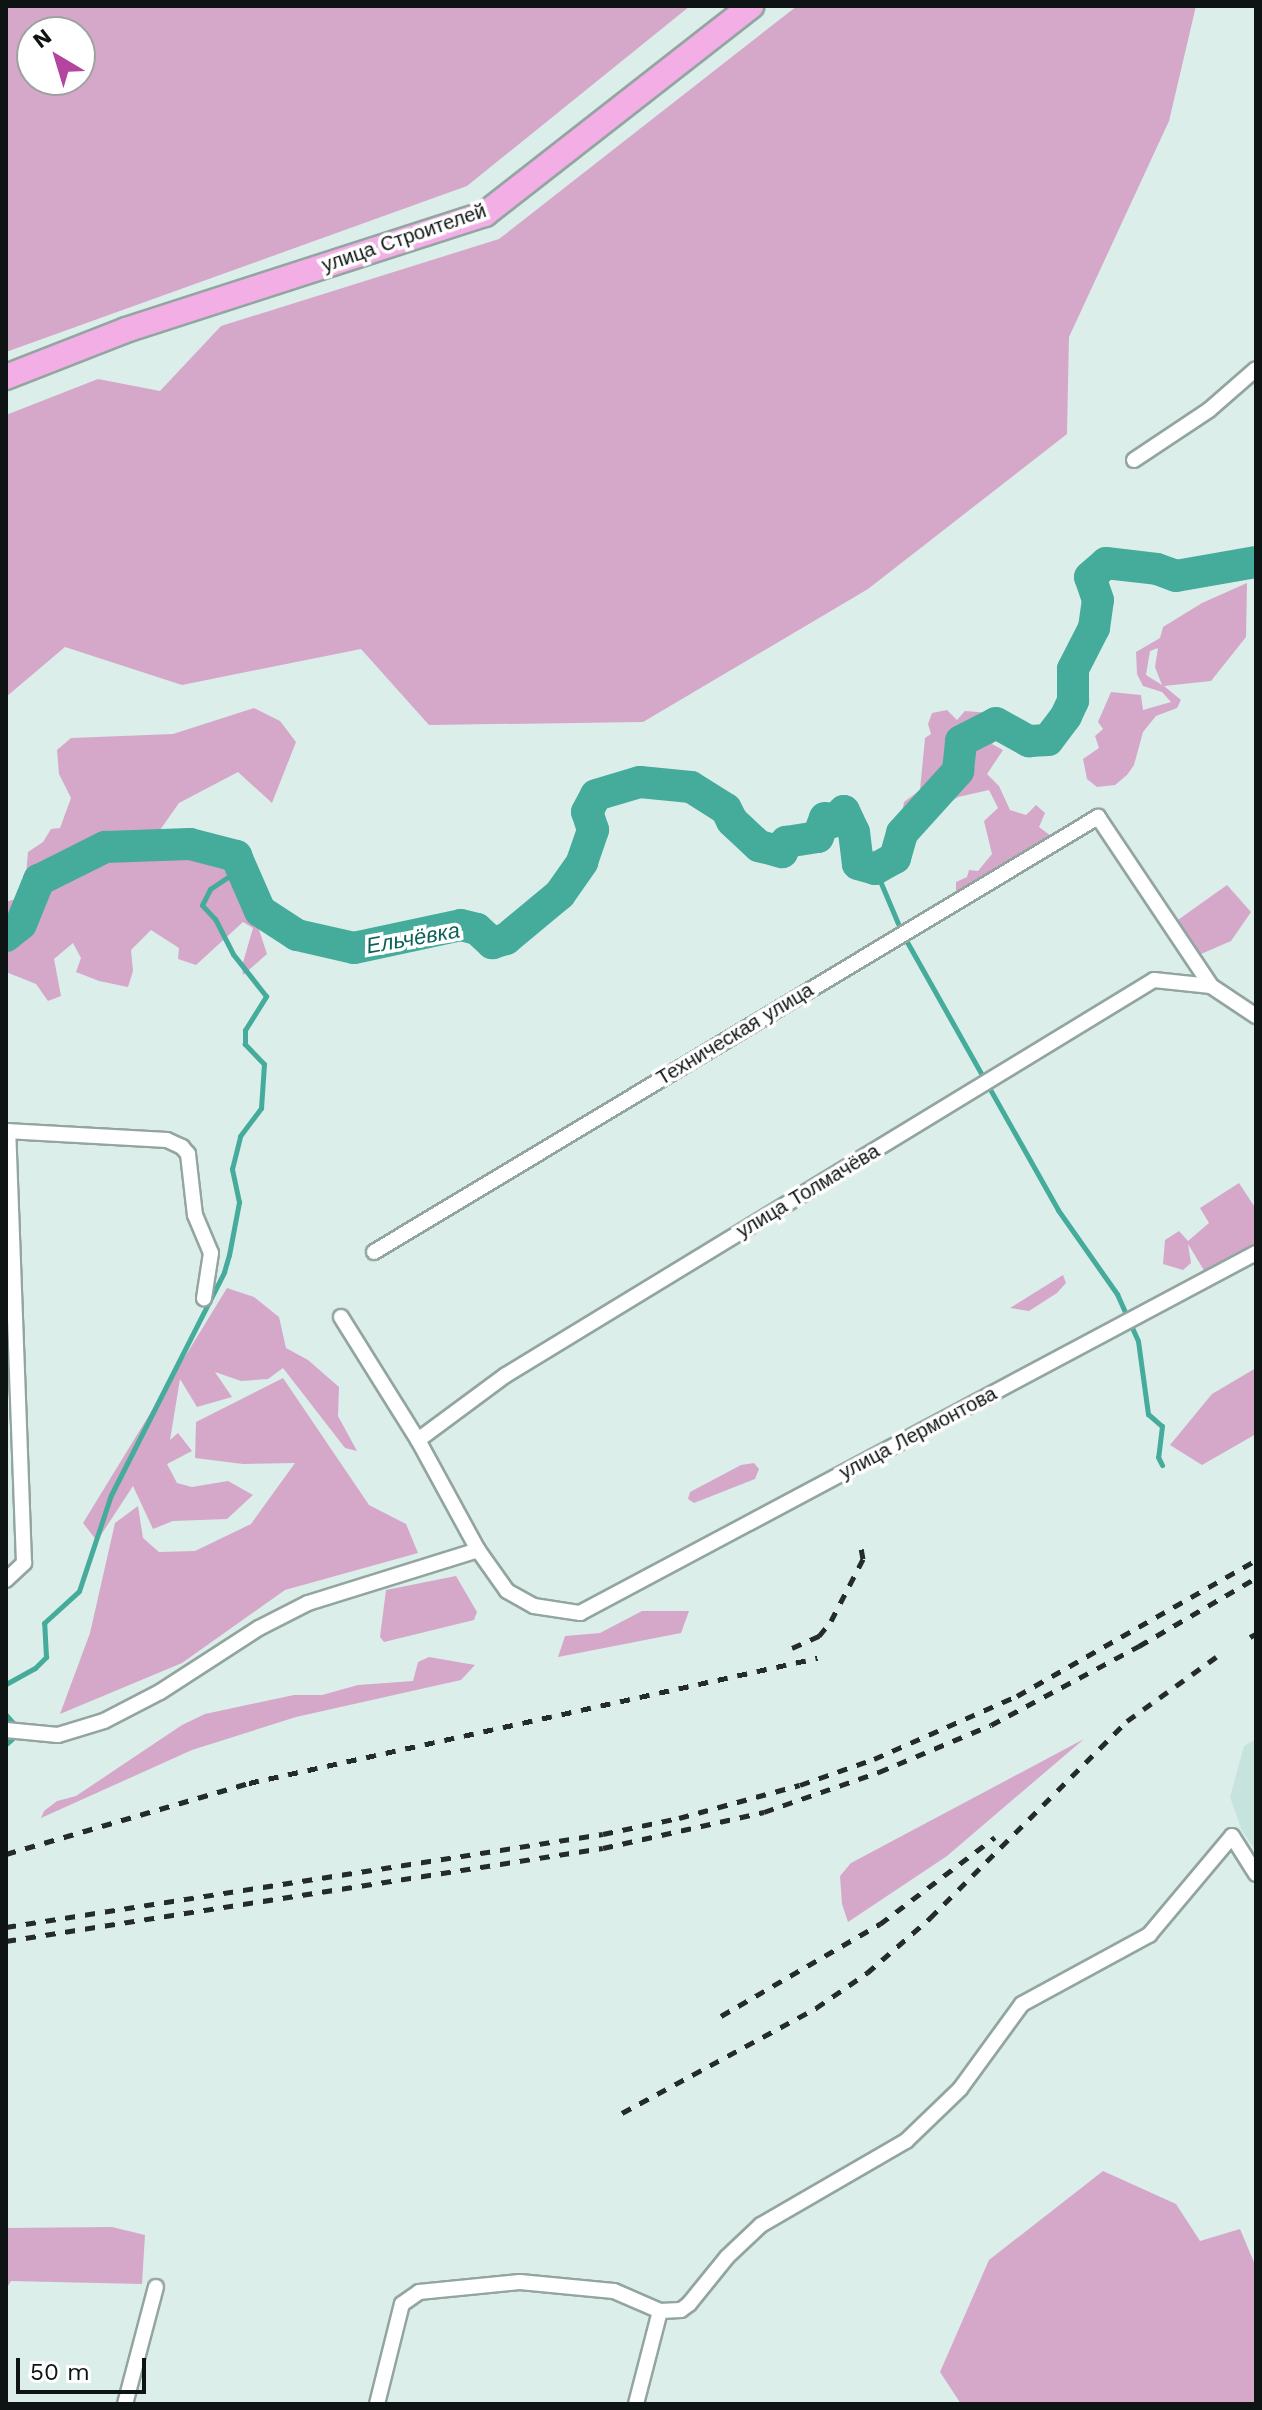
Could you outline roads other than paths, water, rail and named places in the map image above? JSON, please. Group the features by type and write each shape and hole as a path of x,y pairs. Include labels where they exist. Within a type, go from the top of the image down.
{"main road":[{"name":"улица Строителей","path":"6,377 126,330 485,214 751,6"}],"street":[{"path":"1134,460 1209,410 1256,369"},
{"name":"Техническая улица","path":"374,1252 1098,817 1211,986"},
{"name":"улица Толмачёва","path":"418,1440 506,1375 1154,980 1211,986"},
{"path":"1211,986 1256,1016"},
{"path":"6,1580 24,1563 7,1131 167,1140 182,1147 188,1154 195,1215 211,1253 204,1298"},
{"name":"улица Лермонтова","path":"478,1550 516,1598 544,1609 580,1613 1256,1253"},
{"path":"6,1730 58,1735 104,1721 160,1692 259,1628 308,1603 478,1550 418,1440 341,1317"},
{"path":"377,2404 402,2304 419,2292 520,2282 589,2285 637,2299 660,2311 681,2310 727,2257 761,2225 906,2141 960,2089 1022,2004 1149,1935 1232,1836 1256,1874"},
{"path":"125,2404 156,2287"},
{"path":"636,2404 660,2311"}],"waterway":[{"name":"Ельчёвка","path":"6,936 21,924 39,880 105,847 190,844 236,856 260,911 297,935 354,948 461,925 477,929 492,943 506,939 560,894 582,862 593,830 587,812 596,795 640,782 691,787 726,809 732,821 759,846 782,852 786,842 818,837 825,818 832,822 844,811 854,832 858,864 875,869 895,858 902,833 958,771 961,741 996,723 1029,741 1048,740 1073,701 1073,669 1094,628 1098,600 1090,577 1106,563 1157,569 1176,576 1256,562"},
{"path":"6,1684 35,1668 46,1657 44,1623 79,1591 111,1495 224,1272 229,1255 239,1202 232,1169 240,1136 261,1108 264,1064 245,1044 245,1030 266,996 233,954 215,919 202,905 210,889 241,868"},
{"path":"875,869 902,933 1058,1210 1117,1294 1138,1341 1148,1414 1162,1426 1158,1457 1162,1465"},
{"path":"6,1715 14,1724"},
{"path":"6,1744 12,1739"}],"railway":[{"path":"792,1648 819,1636 831,1621 863,1559 861,1548"},
{"path":"6,1927 603,1834 679,1818 800,1785 874,1759 1017,1696 1256,1560"},
{"path":"6,1941 603,1848 764,1812 879,1772 991,1725 1139,1646 1256,1578"},
{"path":"1250,1637 1256,1634"},
{"path":"622,2113 816,2008 867,1973 930,1918 1127,1721 1223,1652"},
{"path":"6,1854 249,1783 817,1658"},
{"path":"721,2016 880,1924 995,1837"}]}
